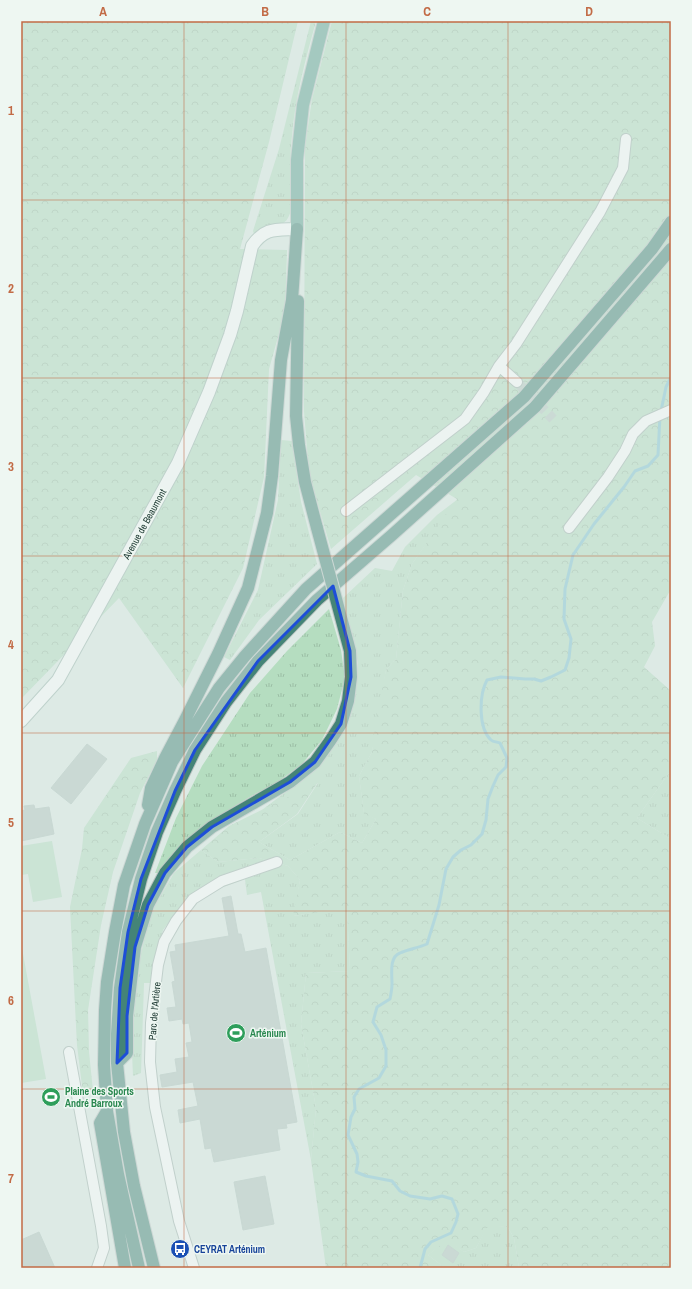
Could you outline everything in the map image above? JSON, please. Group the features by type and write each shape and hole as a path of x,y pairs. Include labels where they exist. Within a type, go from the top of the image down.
{"highway":[{"path":"139,1268 118,1174 107,1111 104,1065 107,982 124,885 145,824 172,762 219,688 244,656 306,590 524,397 652,249 671,222"},
{"path":"117,1063 126,1053 127,1016 135,947 148,905 166,873 187,847 212,827 290,782 315,762 341,724 348,701 351,677 350,652 305,482 299,445 296,416 299,254 297,229"},
{"path":"145,824 151,788 164,758 218,654 248,588 267,513 272,476 281,360 292,300 297,229"},
{"path":"154,1268 134,1186 124,1132 117,1063 120,988 128,932 141,879 157,832 195,750 226,702 258,661 317,600 392,535 535,406 671,249"},
{"path":"107,1111 100,1123 125,1268"}],"main road":[{"path":"297,229 297,160 303,105 324,21"},
{"name":"Avenue de Beaumont","path":"21,721 58,680 178,463 209,392 237,311 252,246 258,238 265,233 276,230 297,229"}],"street":[{"path":"346,510 464,419 484,392 499,366 516,344 600,212 623,168 626,139"},
{"path":"499,366 517,382"},
{"path":"570,528 608,477 625,451 633,434 646,421 671,410"},
{"name":"Parc de l'Artière","path":"194,1268 180,1221 155,1107 150,1062 151,1023 158,965 164,942 176,921 193,899 222,881 277,862"},
{"path":"69,1052 104,1248 97,1268"}],"highlighted area":[{"path":"333,586 350,651 351,677 341,724 315,762 290,782 212,827 187,847 165,873 148,905 135,947 127,1016 127,1053 117,1063 120,988 128,932 141,879 175,791 195,750 258,661"}],"green space":[{"path":"21,21 298,21 269,142 240,249 287,250 285,312 269,369 264,477 243,568 183,688 119,598 21,699"},
{"path":"311,21 316,21 301,78 293,121 290,173 291,210 284,223 263,228 254,234 253,231 279,149"},
{"path":"332,21 671,21 671,589 652,622 655,646 644,667 671,691 671,770 637,818 671,839 671,1268 519,1268 514,1238 507,1226 487,1228 476,1248 464,1252 447,1240 428,1255 445,1268 326,1268 311,1160 316,1108 301,1024 306,973 350,971 347,908 293,916 300,880 288,866 259,858 218,862 201,850 229,826 318,782 297,814 259,842 290,860 340,832 362,843 376,819 364,814 359,776 372,752 376,718 386,670 396,659 403,590 412,564 457,499 416,475 331,549 309,474 304,411 305,147 312,99"},
{"path":"281,440 292,441 301,502 317,564 259,620 230,660 224,657 258,590 278,500"},
{"path":"458,499 412,564 403,590 396,659 386,670 372,752 359,776 364,813 376,819 362,843 340,832 290,860 259,842 298,814 318,783 262,810 316,769 341,736 353,705 358,663 343,598 375,568 392,571 405,547 437,515"},
{"path":"329,609 341,650 345,678 337,709 322,740 302,764 275,784 253,795 210,821 178,848 159,873 155,873 176,818 202,766 250,693 287,651"},
{"path":"157,751 157,760 140,793 113,872 101,925 88,1010 89,1052 93,1091 83,1094 77,1045 70,907 82,849 84,828 131,758"},
{"path":"671,770 671,839 637,818"},
{"path":"52,841 62,897 33,902 28,874 21,875 21,846"},
{"path":"201,850 218,862 259,858 288,866 300,880 294,916 347,907 350,971 306,973 301,1024 316,1108 311,1160 261,892 247,895 245,879 185,901 163,930 152,983 144,983 141,1073 133,1076 133,1001 140,958 150,914 174,873"},
{"path":"21,943 46,1079 21,1083"},
{"path":"507,1226 514,1238 519,1268 445,1268 428,1255 447,1239 464,1252 476,1248 487,1227"}],"building":[{"path":"87,744 107,759 71,804 51,788"},
{"path":"34,805 35,809 49,807 54,834 21,841 21,811 25,810 24,806"},
{"name":"Arténium","path":"231,896 238,934 241,934 245,952 266,948 297,1122 286,1124 287,1128 277,1129 280,1150 214,1162 211,1148 205,1149 200,1119 180,1123 178,1110 198,1106 193,1082 162,1087 160,1075 177,1072 175,1059 189,1057 186,1043 192,1042 189,1023 183,1024 182,1019 169,1021 167,1008 176,1007 172,982 175,981 170,952 176,951 175,945 229,936 222,898"},
{"path":"265,1176 274,1224 243,1230 234,1182"},
{"path":"39,1232 55,1268 21,1268 21,1240"},
{"path":"448,1245 459,1253 453,1263 442,1255"}],"waterway":[{"path":"661,411 666,387 671,377"},
{"path":"420,1268 425,1249 431,1242 451,1233 458,1214 452,1199 442,1196 430,1199 410,1196 400,1191 392,1181 366,1176 356,1172 358,1162 357,1154 348,1135 351,1117 355,1109 354,1097 359,1089 379,1078 386,1066 386,1050 381,1035 373,1022 377,1007 390,999 392,986 392,966 396,955 427,944 439,905 446,869 453,857 461,850 471,845 482,834 486,820 488,799 498,775 506,767 507,758 500,743 492,741 484,728 481,711 484,686 487,680 501,677 534,679 541,681 565,670 569,658 571,639 564,619 565,589 573,555 594,524 635,471 648,466 658,455 660,416"}],"tunnel":[{"path":"517,382 553,419"}],"place":[{"name":"Arténium","path":"236,1033"},
{"name":"Plaine des Sports André Barroux","path":"51,1097"},
{"name":"CEYRAT Arténium","path":"180,1249"}]}
